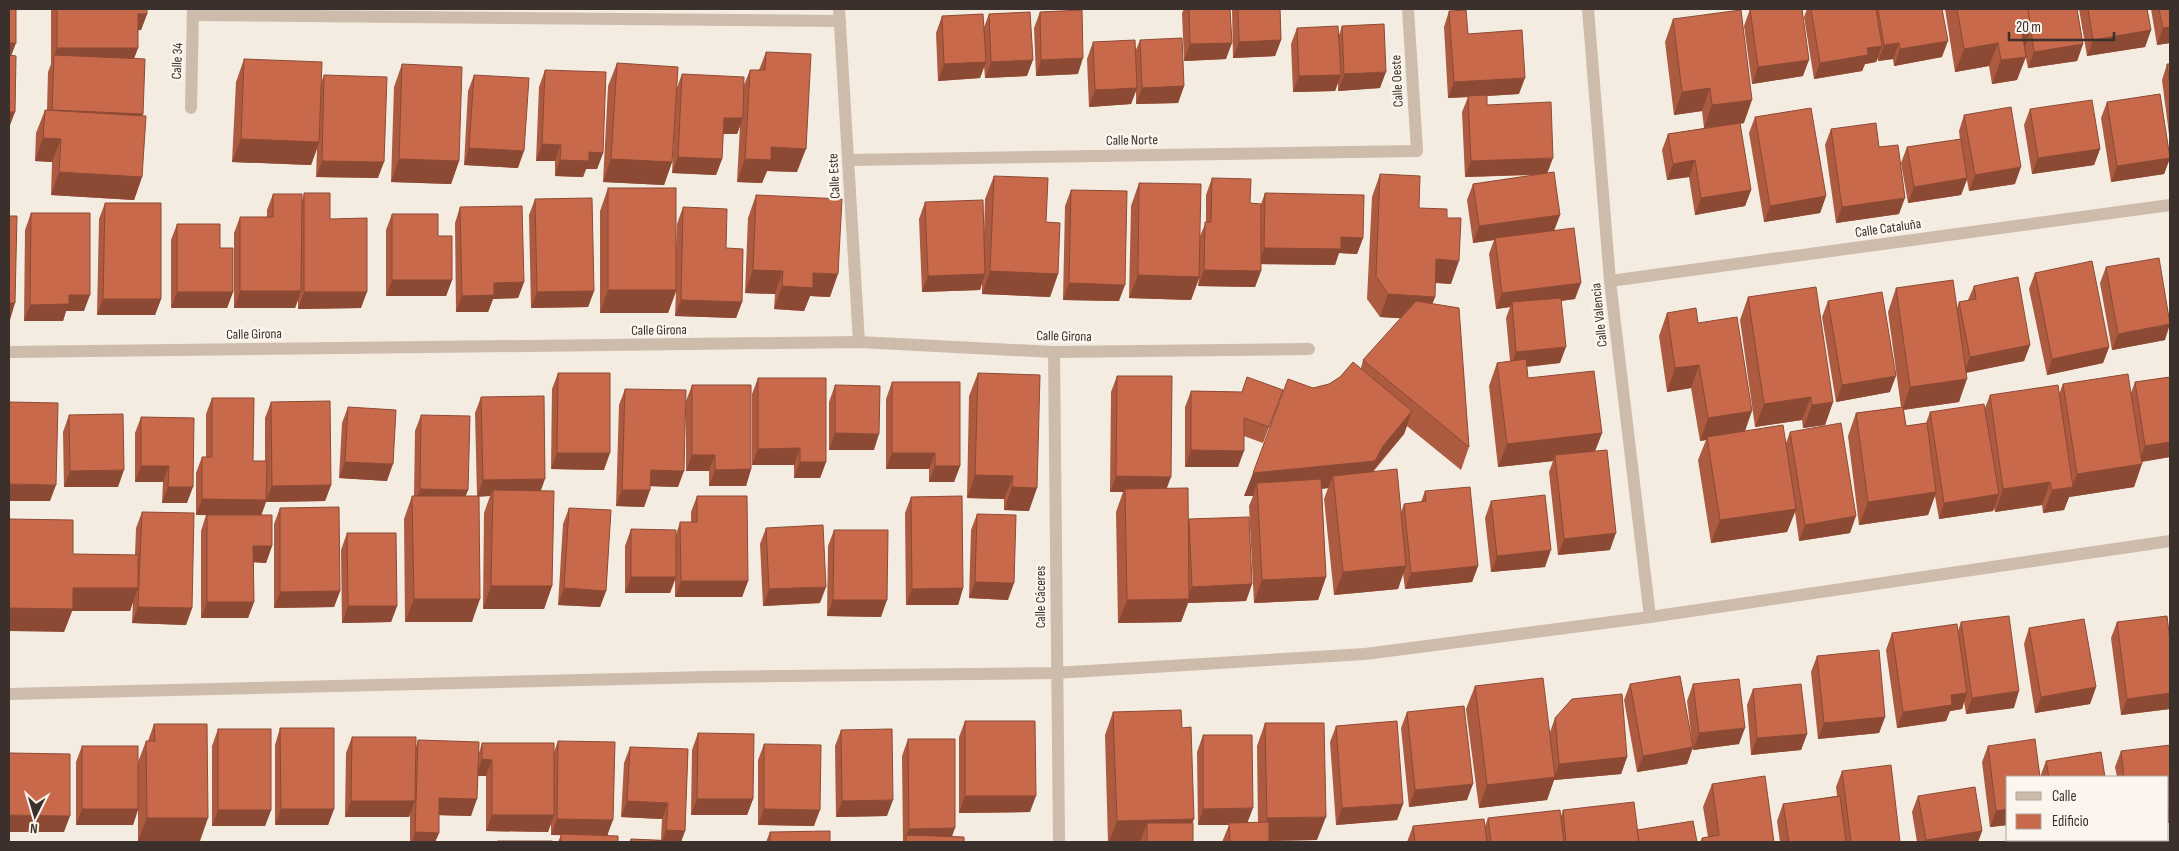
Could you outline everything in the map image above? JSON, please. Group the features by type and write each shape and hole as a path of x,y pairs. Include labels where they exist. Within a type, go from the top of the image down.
{"street":[{"name":"Calle Oeste","path":"1408,9 1416,151"},
{"name":"Calle Valencia","path":"1588,9 1610,281 1650,617"},
{"path":"193,12 839,15"},
{"name":"Calle 34","path":"191,108 193,12"},
{"name":"Calle Este","path":"839,15 859,342"},
{"name":"Calle Norte","path":"848,160 1416,151"},
{"name":"Calle Cataluña","path":"1610,281 2170,205"},
{"name":"Calle Girona","path":"9,352 859,342 1054,352 1310,348"},
{"name":"Calle Cáceres","path":"1054,352 1055,673 1059,842"},
{"path":"9,694 707,677 1055,673 1365,654 1650,617 2170,541"}],"building":[{"path":"9,9 16,9 16,43 9,43"},
{"path":"57,9 147,9 147,14 138,14 138,48 57,48"},
{"path":"1189,9 1230,9 1232,43 1190,44"},
{"path":"1238,9 1280,9 1281,40 1239,42"},
{"path":"1750,9 1802,9 1809,60 1758,67"},
{"path":"1811,9 1876,9 1882,46 1867,48 1868,55 1820,63"},
{"path":"1878,9 1942,9 1948,41 1900,49 1899,43 1884,45"},
{"path":"1957,9 2028,9 2031,30 2022,32 2026,57 2001,60 1998,43 1964,49"},
{"path":"2028,9 2077,9 2083,44 2034,52"},
{"path":"2088,9 2147,9 2151,30 2093,40"},
{"path":"2159,9 2170,9 2170,27 2163,28"},
{"path":"1082,10 1083,58 1041,60 1040,12"},
{"path":"1466,10 1468,34 1522,30 1525,78 1454,82 1449,11"},
{"path":"1741,10 1752,100 1712,105 1710,88 1682,92 1673,19"},
{"path":"1030,12 1033,60 991,62 989,14"},
{"path":"983,14 986,62 944,64 942,16"},
{"path":"1384,24 1386,72 1344,74 1342,26"},
{"path":"1338,26 1341,75 1299,76 1297,28"},
{"path":"1182,38 1184,86 1142,88 1140,40"},
{"path":"1135,40 1137,88 1095,90 1093,42"},
{"path":"766,52 811,54 806,149 771,147 771,160 745,159 750,70 765,70"},
{"path":"9,55 16,56 15,112 9,112"},
{"path":"54,55 145,59 143,114 52,110"},
{"path":"244,59 322,62 319,142 241,139"},
{"path":"617,63 678,67 672,162 611,159"},
{"path":"402,64 462,67 459,161 399,159"},
{"path":"2167,64 2170,64 2170,84"},
{"path":"545,70 606,72 603,153 589,152 589,161 560,160 561,145 542,144"},
{"path":"682,74 744,77 743,118 724,118 722,159 678,157"},
{"path":"324,75 387,77 384,162 322,161"},
{"path":"474,75 529,78 524,151 469,148"},
{"path":"2160,94 2170,158 2117,166 2107,102"},
{"path":"1487,95 1487,105 1551,102 1553,158 1471,161 1468,96"},
{"path":"2092,100 2100,149 2038,158 2030,109"},
{"path":"2011,107 2021,167 1975,175 1964,115"},
{"path":"1811,108 1826,196 1770,206 1755,117"},
{"path":"45,110 146,116 142,177 59,172 61,139 43,138"},
{"path":"1740,123 1751,190 1701,198 1695,160 1673,164 1668,134"},
{"path":"1876,123 1879,147 1898,145 1905,198 1842,207 1831,129"},
{"path":"1961,139 1967,178 1914,187 1907,147"},
{"path":"1554,172 1560,215 1479,226 1473,184"},
{"path":"1380,174 1420,176 1419,208 1447,209 1447,218 1461,218 1459,261 1436,259 1435,297 1388,294 1376,276"},
{"path":"994,176 1048,178 1046,222 1060,223 1058,274 990,271"},
{"path":"1212,178 1251,179 1250,203 1261,204 1261,271 1204,270 1205,222 1211,222"},
{"path":"1139,183 1201,184 1199,277 1138,275"},
{"path":"608,188 676,188 676,290 608,290"},
{"path":"1071,190 1127,191 1125,285 1069,283"},
{"path":"304,193 330,193 330,219 367,218 367,292 304,292"},
{"path":"1265,193 1364,195 1363,238 1341,237 1341,249 1264,248"},
{"path":"273,194 302,194 301,291 240,291 240,217 273,217"},
{"path":"756,195 842,199 838,274 813,273 813,288 782,286 783,271 753,270"},
{"path":"592,198 594,291 537,292 535,199"},
{"path":"983,200 985,274 928,276 925,202"},
{"path":"105,203 161,203 161,299 103,299"},
{"path":"522,206 524,282 494,283 494,295 462,296 460,207"},
{"path":"683,207 727,209 726,248 743,249 742,302 681,300"},
{"path":"31,213 90,213 90,295 69,295 69,304 30,305"},
{"path":"392,214 438,214 438,236 452,236 452,280 392,280"},
{"path":"9,216 17,216 15,303 9,303"},
{"path":"177,224 220,224 220,248 233,248 233,292 177,292"},
{"path":"1574,228 1581,283 1502,293 1495,238"},
{"path":"2159,258 2170,324 2118,334 2106,267"},
{"path":"2092,261 2109,347 2052,359 2035,273"},
{"path":"2018,277 2030,345 1970,357 1959,302 1976,299 1974,286"},
{"path":"1953,280 1967,379 1910,387 1896,288"},
{"path":"1816,287 1833,402 1812,405 1811,397 1764,404 1748,297"},
{"path":"1882,292 1896,376 1842,385 1828,301"},
{"path":"1561,298 1566,347 1516,352 1512,302"},
{"path":"1416,301 1459,308 1469,447 1363,360"},
{"path":"1696,308 1698,323 1737,317 1752,411 1708,418 1699,365 1675,368 1667,313"},
{"path":"1526,359 1528,378 1594,371 1602,433 1507,444 1497,363"},
{"path":"1353,362 1412,411 1383,446 1375,461 1253,473 1288,379 1313,388 1329,384 1340,377"},
{"path":"558,373 610,373 610,453 557,453"},
{"path":"978,373 1040,375 1037,488 1012,487 1013,476 975,475"},
{"path":"2128,374 2142,464 2077,474 2063,384"},
{"path":"1117,376 1172,376 1171,477 1116,476"},
{"path":"1247,377 1283,390 1269,427 1244,418 1244,451 1191,450 1191,391 1242,392"},
{"path":"2170,377 2170,442 2145,446 2135,382"},
{"path":"758,378 826,378 826,462 800,462 800,448 758,449"},
{"path":"892,382 960,382 960,466 935,466 935,453 892,453"},
{"path":"692,385 751,385 751,469 715,470 715,455 692,455"},
{"path":"835,385 880,386 879,434 835,433"},
{"path":"2058,385 2073,487 2052,490 2050,482 2003,489 1990,395"},
{"path":"625,389 686,390 684,471 651,470 650,490 622,490"},
{"path":"544,396 545,479 483,480 481,397"},
{"path":"212,398 254,398 253,461 267,461 266,500 202,499 202,457 212,457"},
{"path":"330,401 331,485 272,486 271,402"},
{"path":"9,402 58,403 56,485 9,484"},
{"path":"1984,404 1999,494 1944,503 1930,412"},
{"path":"348,407 396,410 393,464 345,462"},
{"path":"1903,407 1906,426 1927,423 1936,492 1868,502 1856,413"},
{"path":"123,414 124,470 70,471 69,415"},
{"path":"421,415 470,416 468,490 420,489"},
{"path":"141,417 194,418 193,487 168,487 169,466 141,466"},
{"path":"1841,423 1856,516 1805,525 1790,432"},
{"path":"1783,425 1796,509 1720,520 1707,437"},
{"path":"1607,450 1616,533 1564,539 1555,455"},
{"path":"1397,469 1406,566 1343,572 1333,476"},
{"path":"1321,479 1326,577 1262,580 1257,483"},
{"path":"1470,487 1478,566 1411,573 1404,504 1426,501 1425,491"},
{"path":"1188,488 1189,599 1127,600 1125,489"},
{"path":"493,490 554,491 552,586 491,586"},
{"path":"1545,495 1551,550 1497,556 1491,501"},
{"path":"412,496 479,496 480,599 414,599"},
{"path":"697,496 747,496 748,581 681,581 680,522 697,522"},
{"path":"962,496 963,588 912,589 911,497"},
{"path":"339,507 340,591 280,592 280,508"},
{"path":"569,508 611,510 606,591 564,588"},
{"path":"142,512 194,513 192,608 138,607"},
{"path":"977,514 1016,515 1014,583 975,582"},
{"path":"207,515 272,515 272,546 253,546 254,602 207,602"},
{"path":"1249,517 1252,584 1192,587 1189,519"},
{"path":"9,519 73,520 73,554 138,555 138,588 73,588 73,609 9,608"},
{"path":"823,525 826,587 769,589 766,528"},
{"path":"631,529 676,530 676,577 631,577"},
{"path":"834,530 888,530 887,600 833,600"},
{"path":"347,533 396,533 397,606 348,606"},
{"path":"2009,616 2019,691 1972,698 1961,622"},
{"path":"2167,616 2170,640 2170,693 2127,699 2117,622"},
{"path":"2084,619 2096,687 2041,697 2029,628"},
{"path":"1957,624 1967,693 1951,695 1952,705 1903,712 1892,633"},
{"path":"1879,650 1885,717 1824,723 1817,656"},
{"path":"1680,676 1693,747 1643,756 1630,684"},
{"path":"1543,678 1555,777 1487,785 1475,686"},
{"path":"1739,679 1745,728 1699,733 1693,684"},
{"path":"1801,684 1807,734 1757,738 1753,689"},
{"path":"1622,694 1627,757 1559,764 1555,718 1572,699"},
{"path":"1464,706 1473,784 1415,790 1407,712"},
{"path":"1181,710 1182,728 1191,727 1194,819 1117,821 1113,712"},
{"path":"965,721 1035,721 1036,796 965,796"},
{"path":"1397,721 1403,804 1342,808 1336,726"},
{"path":"1265,723 1324,723 1326,817 1267,818"},
{"path":"154,724 207,724 208,818 147,818 146,741 155,741"},
{"path":"280,728 334,728 334,809 281,809"},
{"path":"218,729 271,729 271,810 218,810"},
{"path":"892,729 893,800 842,801 841,730"},
{"path":"698,733 754,734 753,799 697,799"},
{"path":"1203,735 1252,735 1253,808 1203,809"},
{"path":"352,737 416,737 415,801 351,801"},
{"path":"908,739 955,739 955,828 909,829"},
{"path":"2035,739 2040,776 2006,776 2006,809 1996,811 1988,746"},
{"path":"418,740 479,742 477,799 439,798 439,833 415,832"},
{"path":"558,741 615,742 613,820 557,819"},
{"path":"482,743 554,743 554,815 492,815 492,760 482,759"},
{"path":"764,744 821,745 820,810 764,809"},
{"path":"2170,745 2170,807 2169,776 2124,776 2121,751"},
{"path":"82,746 138,746 138,809 82,809"},
{"path":"630,747 688,749 685,831 666,830 668,803 627,801"},
{"path":"2101,752 2105,776 2049,776 2046,761"},
{"path":"9,753 70,754 70,816 9,815"},
{"path":"1891,765 1900,842 1851,842 1842,771"},
{"path":"1765,776 1774,842 1703,842 1702,838 1719,835 1712,784"},
{"path":"1975,787 1982,831 1926,840 1918,796"},
{"path":"1840,796 1846,841 1789,842 1783,804"},
{"path":"1634,802 1639,842 1566,842 1563,810"},
{"path":"1560,810 1564,842 1491,842 1488,818"},
{"path":"1484,819 1487,842 1415,842 1413,826"},
{"path":"1693,821 1697,842 1639,842 1637,830"},
{"path":"1269,822 1269,842 1230,842 1229,823"},
{"path":"1147,823 1193,823 1193,842 1147,842"},
{"path":"830,831 830,842 770,842 770,832"},
{"path":"561,834 618,836 618,842 561,842"},
{"path":"906,835 964,837 964,842 906,842"},
{"path":"631,839 695,842 630,842"},
{"path":"552,841 552,842 498,842"}]}
